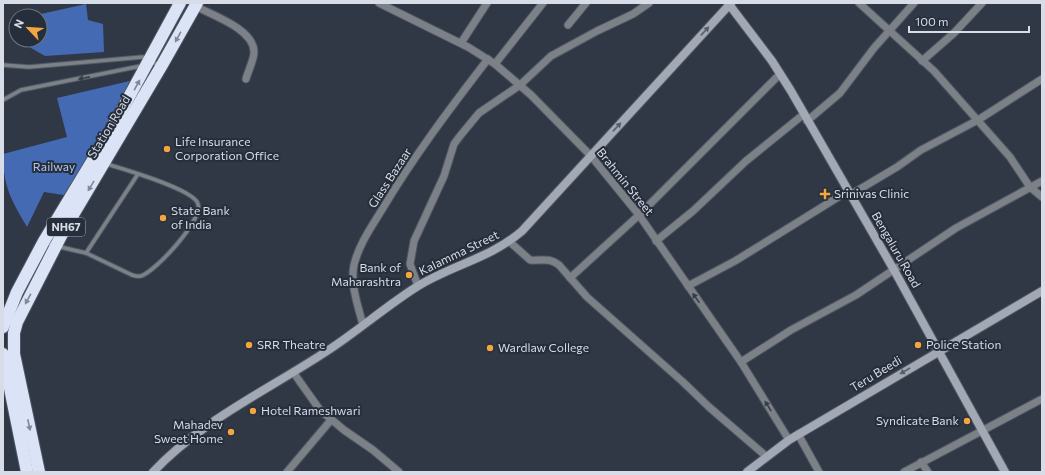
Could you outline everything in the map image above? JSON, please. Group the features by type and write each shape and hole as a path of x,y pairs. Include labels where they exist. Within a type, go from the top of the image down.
{"highway":[{"name":"NH67","path":"149,62 180,3"},
{"name":"Station Road","path":"8,323 105,163 196,4"},
{"name":"Station Road","path":"8,323 44,241 111,130 149,62"},
{"name":"Station Road","path":"8,323 14,333 14,354 39,472"},
{"path":"3,354 27,472"}],"street":[{"name":"Brahmin Street","path":"379,3 460,43 495,64 520,85 591,156 639,215 741,362 789,440"},
{"path":"460,43 487,3"},
{"path":"495,64 542,3"},
{"path":"568,25 586,3"},
{"path":"418,286 410,264 410,253 444,176 454,144 479,113 520,85 551,56 597,31 633,14 648,3"},
{"name":"Bengaluru Road","path":"730,3 780,74 806,118 894,270 1005,472"},
{"name":"Kalamma Street","path":"154,472 172,453 208,425 327,351 418,286 494,251 510,242 591,156 730,3"},
{"path":"859,3 934,71 1010,157 1030,188 1042,196"},
{"path":"656,241 693,212 746,161 840,93 874,48 890,32 914,3"},
{"path":"922,61 954,33 982,3"},
{"path":"196,4 241,30 248,36 254,53 246,79"},
{"name":"Glass Bazaar","path":"363,325 356,302 354,283 354,267 361,244 391,194 455,101 488,60"},
{"path":"570,278 639,215 780,74"},
{"path":"688,286 735,261 849,193 891,171 921,150 978,120 1042,79"},
{"path":"741,362 791,330 856,295 956,228 1042,181"},
{"path":"510,242 530,260 547,259 553,261 587,297 683,382 708,407 767,457"},
{"name":"Teru Beedi","path":"747,472 798,434 1042,291"},
{"path":"293,372 320,410 331,420 373,450 395,471"},
{"path":"904,472 1042,399"},
{"path":"292,471 331,420"},
{"path":"798,434 819,472"},
{"path":"921,462 928,472"}],"lane":[{"path":"3,65 29,67 143,57 149,62 162,65"},
{"path":"3,100 22,90 139,68 149,62"},
{"path":"44,241 56,246 86,253 132,275 140,277 165,259 194,221 198,213 198,204 193,196 160,181 105,163"},
{"path":"86,253 138,174"}],"green space":[{"path":"86,4 88,20 103,24 104,52 45,56 31,48 48,48 48,12"},
{"name":"Railway","path":"134,80 70,196 44,192 27,227 16,209 6,184 3,154 67,137 57,98"}],"place":[{"name":"Life Insurance Corporation Office","path":"167,149"},
{"name":"Srinivas Clinic","path":"825,194"},
{"name":"State Bank of India","path":"163,218"},
{"name":"Bank of Maharashtra","path":"409,275"},
{"name":"SRR Theatre","path":"249,345"},
{"name":"Police Station","path":"918,345"},
{"name":"Wardlaw College","path":"490,348"},
{"name":"Hotel Rameshwari","path":"253,411"},
{"name":"Syndicate Bank","path":"967,421"},
{"name":"Mahadev Sweet Home","path":"231,432"}]}
